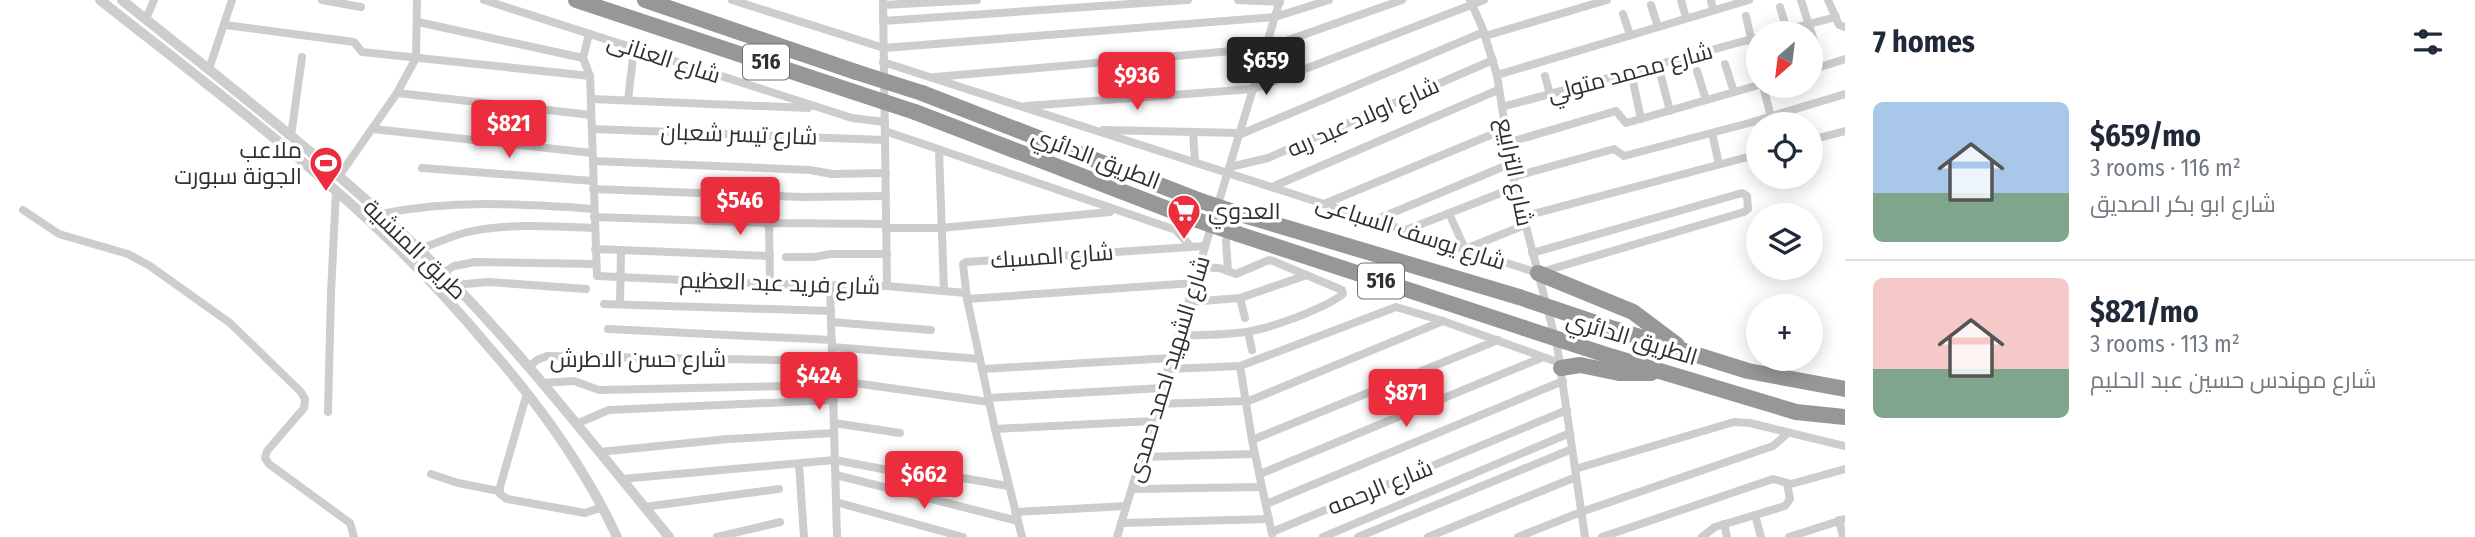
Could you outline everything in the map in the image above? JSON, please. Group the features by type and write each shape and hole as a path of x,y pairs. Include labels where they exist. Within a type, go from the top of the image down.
{"highway":[{"name":"الطريق الدائري","path":"576,0 915,113 1191,218 1232,238 1796,412 1845,417"},
{"name":"الطريق الدائري","path":"647,1 922,93 1198,200 1518,297 1748,371 1845,390"},
{"path":"1538,273 1633,312 1685,351"},
{"path":"1561,371 1580,365 1626,374 1665,373"}],"street":[{"name":"طريق المنشية","path":"100,0 336,191 427,278 491,349 559,435 603,507 617,537"},
{"name":"طريق المنشية","path":"122,0 339,176 443,273 530,366 668,537"},
{"path":"146,19 154,0"},
{"path":"209,69 232,0"},
{"path":"322,0 361,7"},
{"path":"339,176 397,93 416,58 417,0"},
{"name":"شارع العنانى","path":"484,0 852,118 1176,230 1190,246"},
{"path":"732,0 884,48 1275,17 1329,0"},
{"path":"887,286 883,3 977,0"},
{"path":"883,21 1188,0"},
{"path":"1238,0 1280,1"},
{"path":"931,77 1266,48 1402,0"},
{"path":"1019,107 1253,89 1471,2 1484,0"},
{"path":"1093,130 1241,133 1485,34 1607,0"},
{"path":"1681,0 1686,18"},
{"path":"1711,0 1713,10"},
{"path":"1801,0 1808,21"},
{"path":"1828,0 1841,27 1845,27"},
{"name":"شارع الشهيد احمد حمدى","path":"1117,537 1280,1"},
{"path":"1497,75 1745,1"},
{"name":"شارع الترابيع","path":"1471,2 1485,34 1497,75 1510,164 1557,345 1585,537"},
{"path":"1651,5 1658,27"},
{"path":"1780,7 1784,21"},
{"path":"1623,14 1630,35"},
{"path":"1746,16 1748,21"},
{"path":"1821,21 1836,17"},
{"path":"418,22 583,58"},
{"path":"225,25 355,42 362,52 590,76"},
{"path":"589,34 583,58 590,76 595,268"},
{"name":"شارع محمد متولي","path":"1502,107 1746,41"},
{"path":"628,100 634,49"},
{"path":"291,136 302,57"},
{"path":"1824,66 1845,59"},
{"name":"شارع اولاد عبد ربه","path":"1229,170 1276,155 1493,60"},
{"name":"شارع يوسف السباعى","path":"884,62 1019,107 1195,162 1229,170 1272,187 1538,273"},
{"path":"1725,64 1734,92"},
{"path":"1658,65 1670,111"},
{"path":"1697,71 1706,100"},
{"path":"1631,72 1641,119"},
{"path":"1545,76 1550,94"},
{"path":"1507,143 1616,111 1625,123 1746,89"},
{"path":"1272,187 1498,90"},
{"path":"397,93 592,115"},
{"path":"1787,112 1845,94"},
{"path":"591,99 821,109"},
{"path":"1513,177 1614,149 1623,156 1746,124"},
{"path":"373,129 592,157 810,170 832,174 886,173"},
{"name":"شارع تيسر شعبان","path":"592,129 885,131"},
{"path":"1324,204 1506,129"},
{"path":"1823,136 1845,131"},
{"path":"1193,132 1195,162"},
{"path":"1712,133 1719,164"},
{"path":"939,150 944,291"},
{"path":"1449,213 1465,249 1524,221 1746,157"},
{"path":"1375,220 1510,164"},
{"path":"422,168 707,193 803,197 886,195"},
{"path":"1406,230 1516,187"},
{"path":"328,412 336,191"},
{"path":"707,193 707,221"},
{"path":"1532,253 1742,193 1747,196 1749,206 1744,212 1538,273"},
{"path":"381,214 420,206 528,205 707,221 940,228 1116,211"},
{"path":"23,210 67,237 128,254 150,266 230,323 304,395 306,404 267,451 266,461 350,523 354,537"},
{"path":"769,223 770,284"},
{"path":"418,250 464,233 482,230 518,226 594,228"},
{"path":"1228,271 1232,238"},
{"name":"شارع المسبك","path":"1022,537 995,429 962,268 966,262 1205,246"},
{"path":"595,249 770,256"},
{"path":"620,304 621,250"},
{"path":"786,257 887,254"},
{"path":"1179,336 1248,332 1292,318 1335,301 1342,295 1342,290 1269,260 1236,274 1219,268 1199,267"},
{"name":"شارع فريد عبد العظيم","path":"443,273 454,266 475,262 595,268 600,277 887,286 944,291 967,296 1194,284"},
{"path":"1189,302 1240,298 1307,275"},
{"path":"454,285 489,282 586,289"},
{"path":"830,285 837,537"},
{"path":"1240,298 1245,318"},
{"path":"604,304 831,312"},
{"path":"1168,369 1240,366 1390,308 1401,307 1498,340 1541,358 1561,371"},
{"path":"1157,404 1246,402 1443,321"},
{"path":"831,322 931,330"},
{"path":"608,329 832,344 980,359"},
{"path":"1248,332 1252,350"},
{"path":"1252,440 1498,340"},
{"name":"شارع حسن الاطرش","path":"530,366 547,356 832,361"},
{"path":"982,369 1172,358"},
{"path":"1260,474 1541,358"},
{"path":"1240,366 1272,535"},
{"path":"1266,504 1561,371"},
{"path":"543,383 574,381 598,390 833,383 989,400 1162,388"},
{"path":"499,491 527,393"},
{"path":"576,424 609,410 834,400"},
{"name":"شارع الرحمه","path":"1272,535 1567,410"},
{"path":"995,429 1152,421"},
{"path":"1428,537 1576,473 1734,422 1750,423 1845,446"},
{"path":"599,452 834,428 900,433"},
{"path":"1323,537 1570,433"},
{"path":"1517,537 1581,512 1773,446 1788,433"},
{"path":"1358,537 1572,449"},
{"path":"1141,457 1255,454"},
{"path":"621,479 835,460 1008,486"},
{"path":"799,464 804,537"},
{"path":"1602,537 1773,480 1794,484 1845,469"},
{"path":"431,474 458,483 499,491 507,499 578,512 590,512 603,507"},
{"path":"836,475 1018,521"},
{"path":"1702,537 1709,530 1724,524 1789,503 1787,483"},
{"path":"1132,489 1262,487"},
{"path":"644,507 779,489"},
{"path":"836,502 937,533 963,537"},
{"path":"1015,512 1126,506"},
{"path":"1755,515 1761,537"},
{"path":"1121,523 1269,519"},
{"path":"1793,536 1842,519 1843,537"},
{"path":"717,537 780,523"},
{"path":"1724,524 1727,537"},
{"path":"1822,526 1825,537"}],"place":[{"name":"ملاعب الجونة سبورت","path":"326,193"},
{"name":"العدوي","path":"1184,241"}]}
